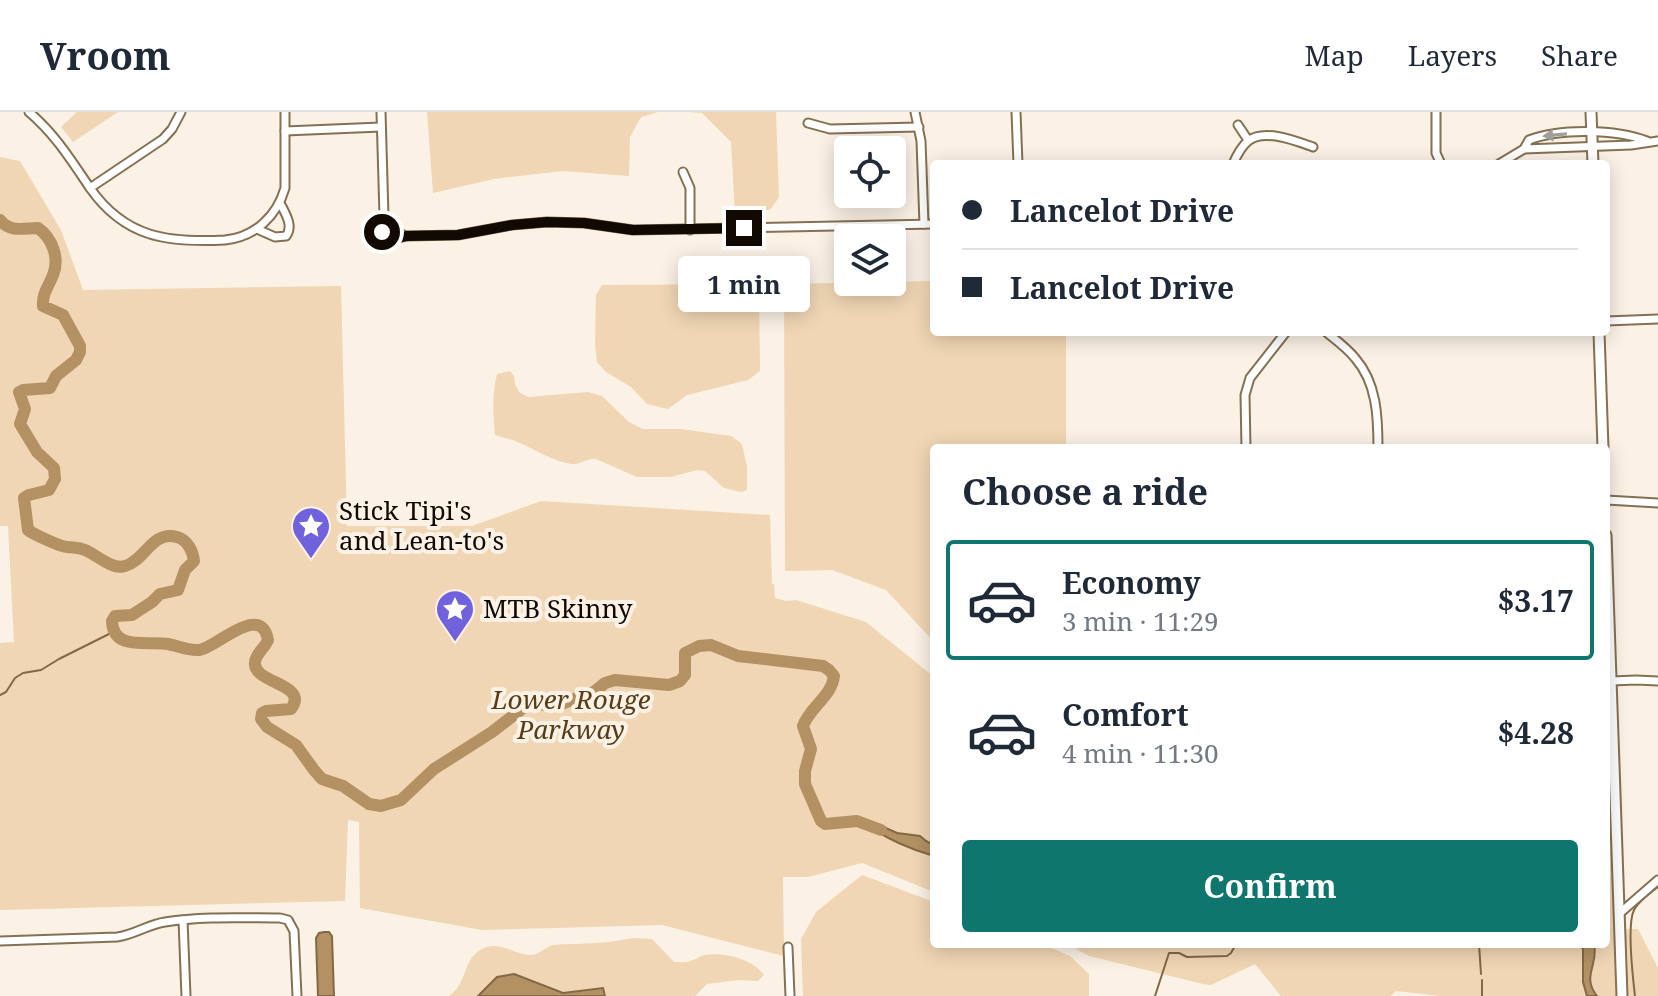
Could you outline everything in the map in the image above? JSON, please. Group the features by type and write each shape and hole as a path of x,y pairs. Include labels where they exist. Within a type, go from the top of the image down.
{"street":[{"path":"29,112 59,141 108,210 129,226 164,239 229,239 257,229 269,218 280,203 286,179 285,112"},
{"path":"90,188 153,147 172,129 181,112"},
{"path":"381,112 382,232 384,237 391,240 406,236 458,235 547,222 584,223 633,230 930,224"},
{"path":"915,112 919,127 924,224"},
{"path":"1016,112 1018,160"},
{"path":"1436,112 1436,153 1439,160"},
{"path":"1591,112 1593,160"},
{"path":"808,123 830,129 919,127"},
{"path":"1238,125 1248,140"},
{"path":"285,131 381,127"},
{"path":"1524,149 1529,140 1541,136 1591,132 1625,134 1647,141"},
{"path":"1236,160 1248,140 1262,135 1313,147"},
{"path":"1506,160 1524,149 1658,141"},
{"path":"683,172 690,188 690,230"},
{"path":"257,229 282,238 289,232 290,225 280,203"},
{"path":"384,216 391,229 406,236"},
{"path":"1610,321 1658,319"},
{"path":"1246,444 1245,395 1250,378 1283,336"},
{"path":"1330,336 1356,359 1370,383 1378,417 1378,444"},
{"path":"1599,336 1603,444"},
{"path":"1610,500 1658,503"},
{"path":"1610,652 1622,993"},
{"path":"1611,681 1658,681"},
{"path":"1620,913 1658,880"},
{"path":"0,941 124,937 160,922 280,918 288,920 294,931 297,996"},
{"path":"183,920 186,996"},
{"path":"788,947 790,996"}],"green space":[{"path":"77,112 118,112 73,142 61,127"},
{"path":"427,112 658,112 641,117 630,137 629,176 562,171 494,179 433,193"},
{"path":"690,112 776,112 779,197 771,209 753,214 735,214 731,142 702,113"},
{"name":"Lower Rouge Parkway","path":"0,157 20,161 61,230 83,290 341,286 347,526 472,526 541,501 770,515 775,598 796,600 866,622 930,674 930,890 862,863 808,877 783,877 784,956 662,925 482,930 360,908 359,822 348,820 345,901 0,910 0,643 14,642 8,526 0,526"},
{"path":"930,281 930,336 1066,336 1066,444 930,444 930,638 886,590 832,570 785,571 784,284 834,283 834,296 906,296 906,282"},
{"path":"757,284 760,371 748,380 687,395 668,409 647,404 631,387 606,372 597,362 596,295 602,285"},
{"path":"510,371 519,392 528,397 588,392 602,396 629,422 643,429 681,429 731,436 742,444 747,467 747,490 741,492 724,488 705,471 671,477 637,477 596,459 565,463 495,435 493,404 497,374"},
{"path":"1610,833 1614,929 1638,929 1658,968 1658,996 1441,996 1396,991 1390,996 1281,996 1255,964 1211,985 1089,956 1074,948 1610,948"},
{"path":"862,875 930,900 930,948 1051,948 1070,956 1089,974 1089,996 803,996 801,939 816,912"},
{"path":"652,939 674,962 689,962 713,954 729,956 746,961 764,975 758,981 707,984 695,996 605,996 603,988 563,993 514,974 488,986 479,996 449,996 459,985 472,958 490,946 531,955 553,945"}],"shaded area":[{"path":"867,824 920,836 930,843 930,855 899,843"},
{"path":"329,932 332,936 334,996 318,996 316,938 319,933"},
{"path":"1595,948 1590,982 1597,996 1587,996 1583,982 1583,949"},
{"path":"514,974 563,993 603,988 605,996 478,996 497,977"}],"waterway":[{"path":"0,220 13,228 38,228 47,237 56,262 43,306 63,315 80,346 76,360 56,376 50,388 19,392 25,409 20,424 37,452 54,468 55,479 49,490 24,498 28,530 59,545 85,550 120,567 132,563 161,538 177,537 184,541 194,561 185,570 178,590 160,594 132,615 115,616 112,621 118,637 132,643 168,644 199,650 247,626 257,625 264,629 268,640 256,659 256,669 287,689 295,700 291,709 266,711 261,719 267,727 296,745 322,779 343,786 369,804 381,806 401,800 434,769 492,732 527,705 561,704 594,692 615,680 669,685 680,681 685,675 685,653 699,646 711,645 738,656 823,666 829,670 834,676 832,683 803,726 811,749 805,784 825,824 857,821 881,830"},
{"path":"0,695 23,673 41,670 113,632"},
{"path":"1635,996 1632,917 1639,903 1658,887"},
{"path":"1155,996 1169,953 1187,957 1227,956 1234,948"},
{"path":"1479,948 1481,974"},
{"path":"1482,980 1482,996"}],"place":[{"name":"Stick Tipi's and Lean-to's","path":"311,560"},
{"name":"MTB Skinny","path":"455,643"}],"route":[{"path":"382,232 384,237 391,240 406,236 458,235 547,222 584,223 633,230 744,228"}]}
